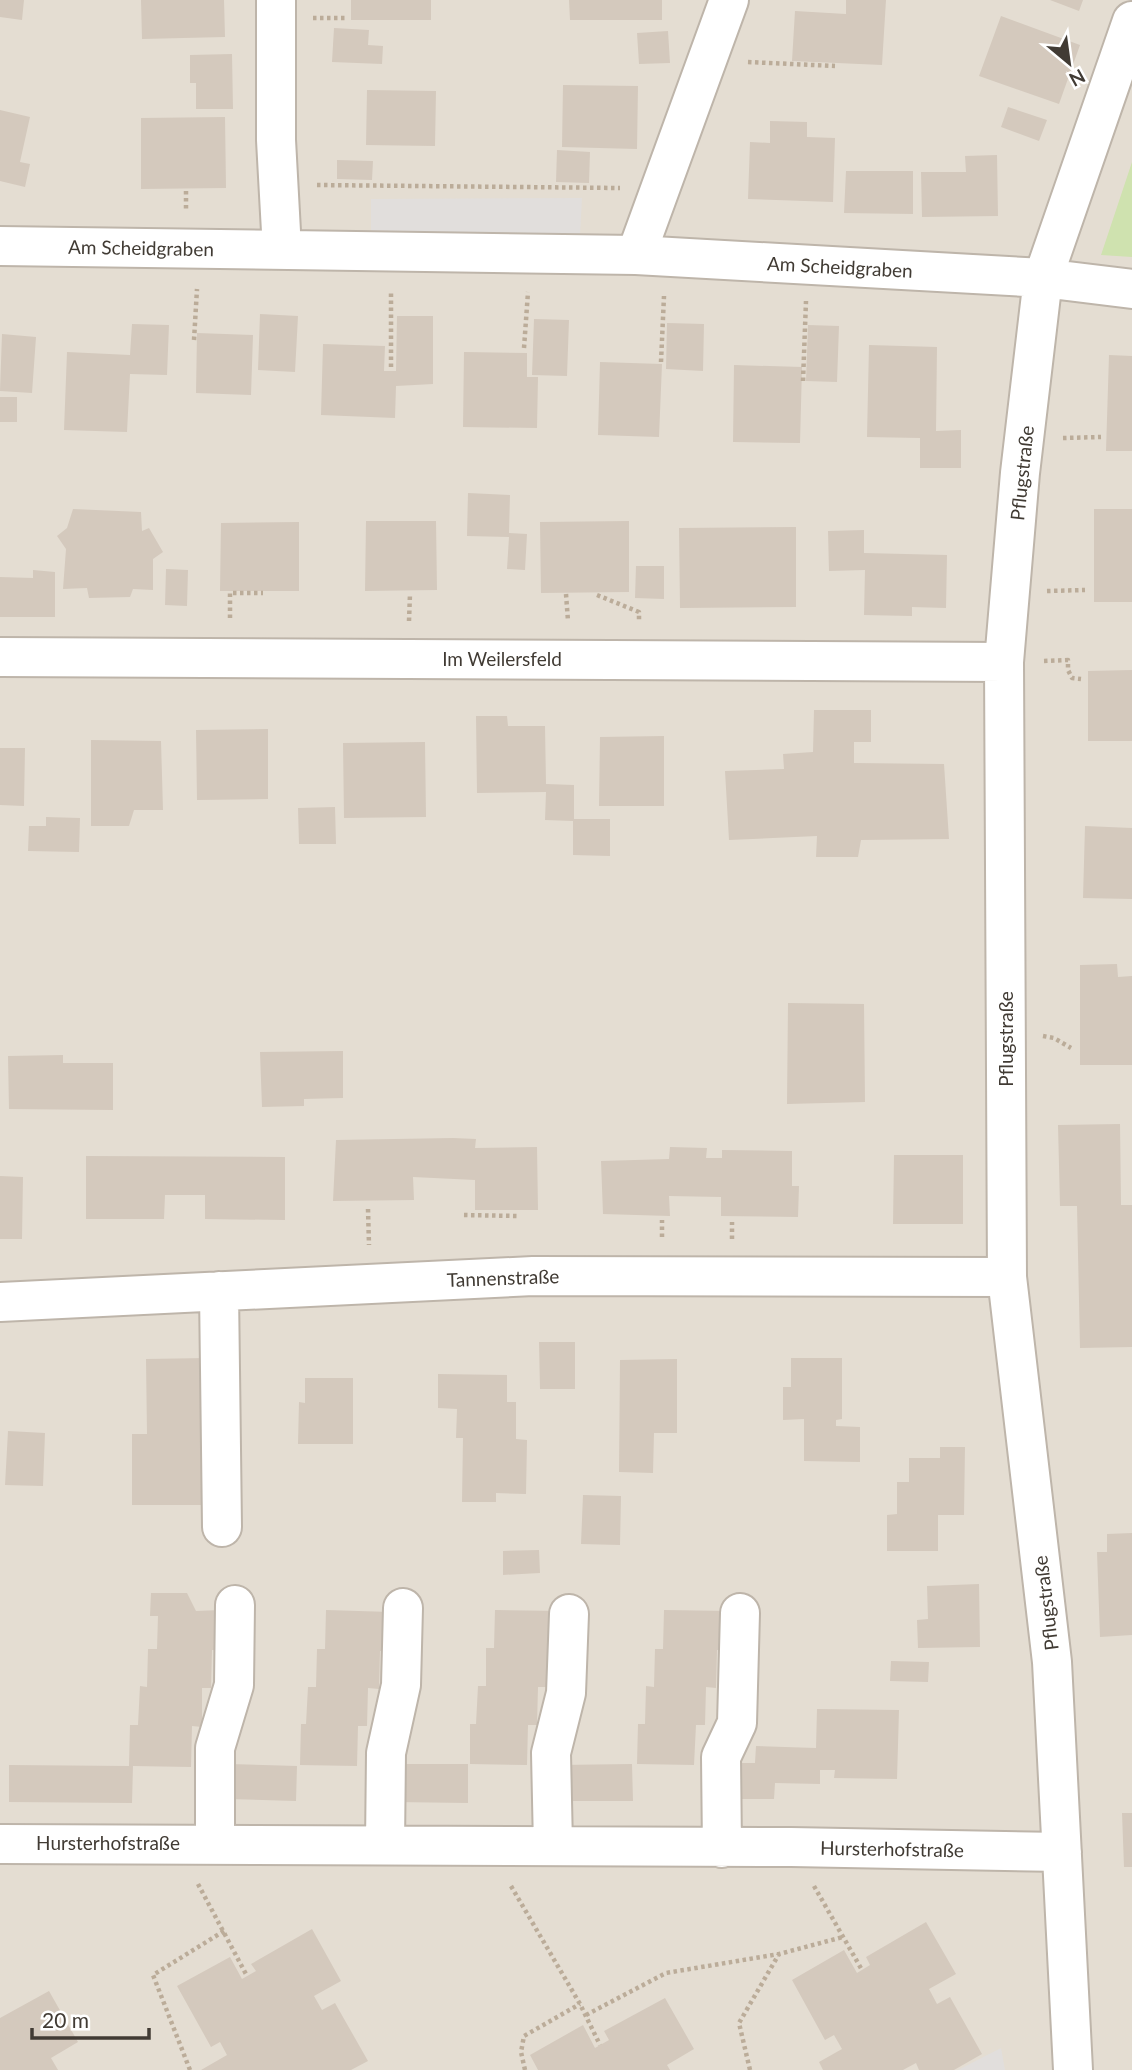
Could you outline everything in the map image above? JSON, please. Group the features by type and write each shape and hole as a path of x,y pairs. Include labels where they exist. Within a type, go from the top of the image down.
{"street":[{"path":"276,0 278,185 282,250"},
{"path":"651,256 661,188 729,0"},
{"name":"Pflugstraße","path":"1073,2070 1052,1662 1007,1278 1004,662 1020,473 1043,278 1132,21"},
{"name":"Am Scheidgraben","path":"0,246 651,256 1043,278 1132,289"},
{"name":"Im Weilersfeld","path":"0,657 1004,662"},
{"name":"Tannenstraße","path":"0,1302 533,1276 1007,1278"},
{"path":"219,1292 222,1527"},
{"path":"215,1843 215,1748 234,1685 235,1605"},
{"path":"385,1845 386,1754 401,1685 403,1608"},
{"path":"722,1848 721,1757 737,1723 740,1613"},
{"path":"553,1846 551,1754 566,1693 569,1614"},
{"name":"Hursterhofstraße","path":"0,1844 791,1847 1062,1852"}],"path":[{"path":"707,61 835,66"},
{"path":"278,185 661,188"},
{"path":"194,340 198,249"},
{"path":"391,367 392,250"},
{"path":"524,348 530,253"},
{"path":"651,256 661,362"},
{"path":"803,381 808,265"},
{"path":"230,658 230,593 263,593"},
{"path":"1068,660 1068,670 1072,678 1081,679"},
{"path":"464,1215 519,1216"},
{"path":"176,1843 247,1976"},
{"path":"487,1846 580,2004 600,2045"},
{"path":"791,1847 862,1970"},
{"path":"190,2070 153,1975 224,1931"},
{"path":"586,2015 666,1973 779,1954 843,1937"},
{"path":"750,2070 739,2023 779,1954"},
{"path":"525,2070 521,2052 524,2036 580,2004"}],"shaded area":[{"path":"0,0 1132,0 1132,2070 0,2070"},
{"path":"582,198 579,254 371,250 371,199"},
{"path":"1001,2048 1005,2070 958,2070"}],"green space":[{"path":"1132,162 1132,257 1101,255"}],"building":[{"path":"0,0 24,0 22,20 0,17"},
{"path":"141,0 224,0 225,37 142,39"},
{"path":"351,0 431,0 431,20 351,20"},
{"path":"569,0 662,0 662,20 570,20"},
{"path":"846,0 886,0 882,65 792,61 795,11 846,14"},
{"path":"1050,0 1083,0 1079,11"},
{"path":"1001,16 1080,45 1059,104 979,76"},
{"path":"334,28 369,30 368,45 383,46 382,64 332,62"},
{"path":"668,31 670,63 639,64 637,33"},
{"path":"232,54 233,109 196,109 196,83 190,83 190,55"},
{"path":"563,85 638,86 637,149 562,147"},
{"path":"367,90 436,91 435,146 366,145"},
{"path":"1008,107 1047,120 1039,141 1001,127"},
{"path":"0,110 30,117 20,162 30,164 25,187 0,181"},
{"path":"225,117 226,188 141,189 141,118"},
{"path":"770,121 807,122 807,137 835,138 833,202 748,199 750,142 770,143"},
{"path":"557,150 590,152 589,183 556,182"},
{"path":"997,155 998,216 922,217 921,172 966,172 965,156"},
{"path":"337,160 373,161 372,180 337,179"},
{"path":"846,171 913,171 913,214 844,213"},
{"path":"260,314 298,316 295,372 258,370"},
{"path":"397,316 433,316 433,384 396,386 395,418 321,415 323,344 385,346 384,371 396,371"},
{"path":"534,319 569,320 567,376 532,375"},
{"path":"667,323 704,324 703,371 666,369"},
{"path":"132,324 169,325 167,375 130,374 127,432 64,430 67,352 130,355"},
{"path":"808,325 839,326 837,382 806,381"},
{"path":"197,333 253,335 251,395 196,393"},
{"path":"2,334 36,337 32,393 0,391"},
{"path":"869,345 937,347 936,431 961,430 961,468 920,468 920,438 867,437"},
{"path":"464,352 527,353 527,377 538,377 537,428 463,427"},
{"path":"1109,355 1132,356 1132,451 1106,451"},
{"path":"600,362 662,364 659,437 598,435"},
{"path":"734,365 802,367 800,443 733,442"},
{"path":"0,397 17,397 17,422 0,422"},
{"path":"468,493 510,495 509,533 527,534 525,570 507,569 509,537 467,536"},
{"path":"73,509 141,512 142,531 149,528 163,552 153,559 153,590 133,589 130,597 89,598 87,588 63,589 66,549 57,536 67,528"},
{"path":"1094,509 1132,509 1132,602 1094,602"},
{"path":"366,521 436,521 437,590 365,591"},
{"path":"629,521 629,592 541,593 540,522"},
{"path":"299,522 299,591 220,591 221,523"},
{"path":"796,527 796,607 680,608 679,528"},
{"path":"864,530 864,553 947,555 946,608 912,607 912,616 864,615 865,570 829,571 828,531"},
{"path":"636,566 664,566 664,599 635,598"},
{"path":"166,569 188,570 187,606 165,605"},
{"path":"33,570 55,572 55,617 0,617 0,577 33,578"},
{"path":"1132,670 1132,741 1088,741 1088,671"},
{"path":"814,710 871,710 871,742 854,742 854,763 944,764 949,839 861,840 858,857 816,857 817,836 729,840 725,771 784,769 783,754 813,752"},
{"path":"476,716 507,716 508,726 545,726 546,784 574,785 574,819 610,819 610,856 573,855 573,821 545,820 546,792 477,793"},
{"path":"268,729 268,799 197,800 196,730"},
{"path":"664,736 664,806 599,806 600,737"},
{"path":"91,740 161,741 163,810 134,810 129,826 91,826"},
{"path":"425,742 426,817 344,818 343,743"},
{"path":"0,748 25,748 24,806 0,805"},
{"path":"335,807 336,844 299,844 298,808"},
{"path":"46,817 80,818 79,852 28,851 29,826 46,826"},
{"path":"1085,826 1132,828 1132,899 1083,898"},
{"path":"1117,964 1118,977 1132,976 1132,1065 1080,1065 1080,965"},
{"path":"788,1003 864,1004 865,1102 787,1104"},
{"path":"343,1051 343,1098 304,1099 304,1106 262,1107 260,1052"},
{"path":"63,1055 63,1063 113,1063 113,1110 9,1109 8,1056"},
{"path":"1120,1124 1121,1205 1132,1205 1132,1347 1080,1348 1077,1206 1060,1206 1058,1125"},
{"path":"476,1139 475,1148 537,1147 538,1210 475,1210 475,1180 413,1177 414,1200 333,1201 336,1140"},
{"path":"670,1147 707,1148 706,1158 722,1158 722,1150 792,1151 792,1186 799,1186 798,1217 721,1216 721,1197 669,1196 670,1216 603,1214 601,1161 669,1159"},
{"path":"894,1155 963,1155 963,1224 893,1224"},
{"path":"86,1156 285,1157 285,1220 205,1219 205,1195 165,1195 164,1219 86,1219"},
{"path":"0,1176 23,1177 22,1239 0,1239"},
{"path":"539,1342 575,1342 575,1389 540,1389"},
{"path":"207,1358 208,1505 132,1505 132,1434 147,1434 146,1359"},
{"path":"791,1358 842,1358 842,1419 836,1420 836,1426 860,1427 860,1462 804,1461 804,1419 783,1420 783,1387 791,1387"},
{"path":"677,1359 677,1433 654,1433 653,1473 619,1472 620,1360"},
{"path":"438,1374 507,1375 507,1402 516,1402 516,1439 527,1440 526,1494 496,1493 496,1502 462,1502 463,1438 456,1438 457,1409 438,1408"},
{"path":"305,1378 353,1378 353,1444 298,1444 299,1402 305,1403"},
{"path":"8,1431 45,1433 43,1486 5,1485"},
{"path":"940,1447 965,1447 964,1515 938,1515 938,1551 887,1551 887,1515 897,1514 897,1482 909,1482 909,1458 940,1458"},
{"path":"583,1495 621,1496 620,1545 581,1544"},
{"path":"1132,1533 1132,1635 1100,1637 1097,1552 1107,1552 1107,1534"},
{"path":"539,1550 540,1573 503,1575 503,1551"},
{"path":"979,1584 980,1647 918,1648 917,1620 928,1619 927,1586"},
{"path":"151,1593 187,1593 196,1611 221,1610 220,1650 212,1650 211,1688 202,1688 202,1727 192,1726 191,1767 133,1766 132,1803 9,1802 9,1765 129,1766 130,1725 138,1725 140,1686 147,1687 148,1649 157,1649 158,1616 150,1616"},
{"path":"326,1610 391,1612 389,1651 380,1651 379,1689 368,1688 367,1726 358,1726 357,1766 300,1765 301,1724 306,1724 308,1687 316,1687 317,1649 325,1649"},
{"path":"495,1610 561,1611 548,1687 538,1687 537,1725 528,1725 527,1765 470,1764 470,1724 476,1724 478,1686 486,1686 486,1648 494,1648"},
{"path":"664,1610 729,1611 728,1650 717,1650 716,1688 706,1687 705,1725 696,1725 694,1765 637,1764 638,1724 645,1724 646,1686 654,1687 655,1649 663,1649"},
{"path":"891,1661 929,1662 928,1682 890,1681"},
{"path":"817,1709 899,1710 897,1779 834,1778 835,1770 820,1770 820,1784 775,1783 774,1799 733,1799 733,1763 755,1763 756,1746 816,1748"},
{"path":"229,1764 297,1766 296,1801 228,1799"},
{"path":"394,1764 468,1764 468,1803 394,1802"},
{"path":"632,1764 633,1801 560,1801 560,1765"},
{"path":"1122,1813 1132,1813 1132,1867 1124,1867"},
{"path":"926,1922 956,1974 929,1989 937,2004 950,1997 982,2054 954,2070 919,2070 916,2063 903,2070 823,2070 819,2062 842,2049 834,2035 825,2040 792,1980 844,1950 857,1973 870,1965 866,1957"},
{"path":"312,1929 341,1981 314,1996 322,2010 335,2003 368,2061 351,2070 201,2070 227,2055 220,2042 211,2047 177,1986 230,1957 242,1979 256,1971 251,1964"},
{"path":"49,1991 78,2042 51,2058 58,2070 0,2070 0,2018"},
{"path":"665,1998 694,2049 667,2065 670,2070 538,2070 530,2055 583,2025 595,2048 609,2040 604,2031"}]}
